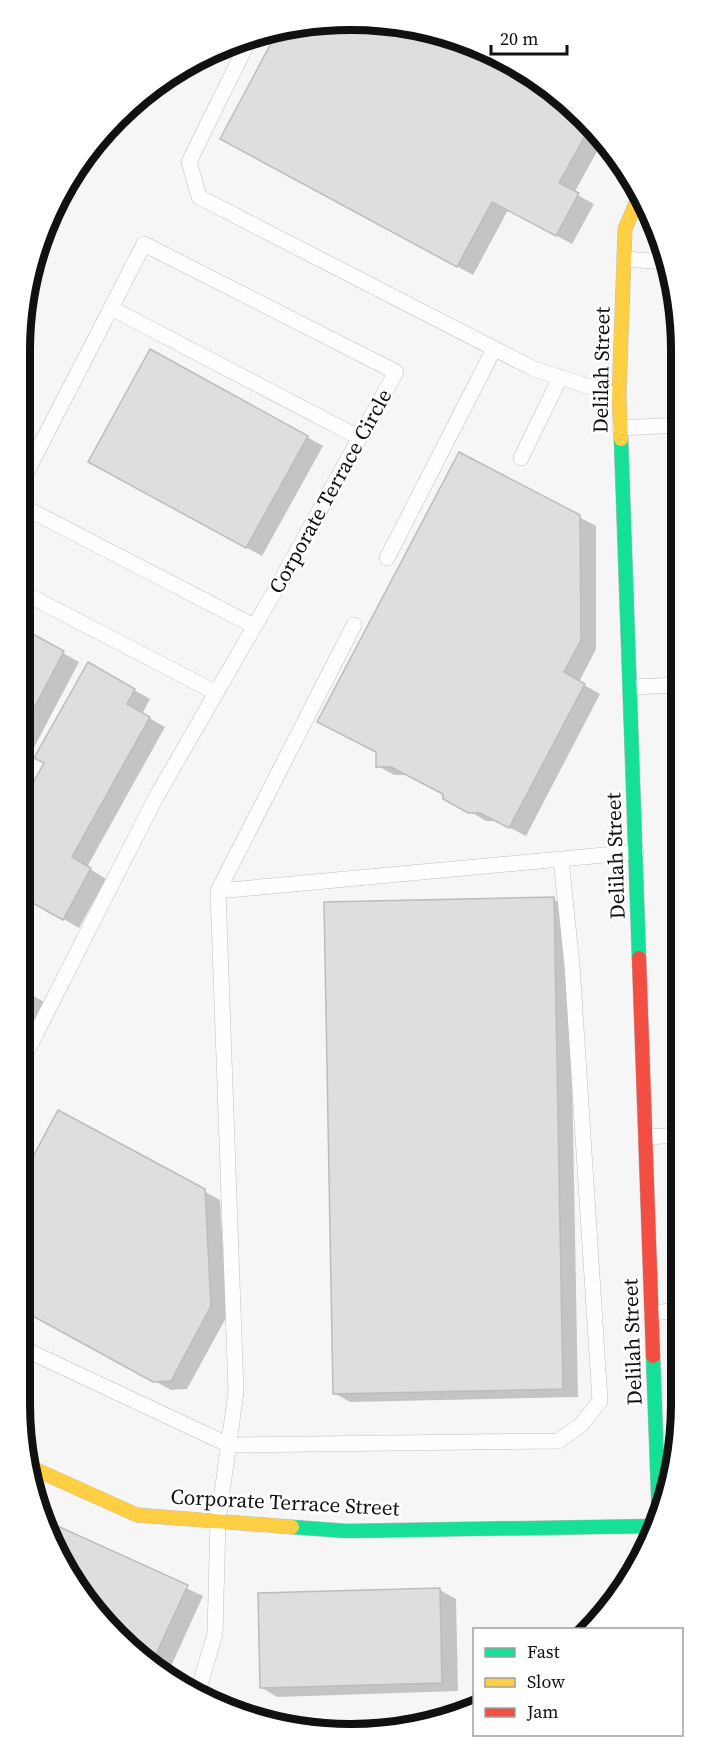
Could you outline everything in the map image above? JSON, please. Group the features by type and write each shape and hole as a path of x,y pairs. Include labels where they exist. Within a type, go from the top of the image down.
{"street":[{"name":"Delilah Street","path":"635,204 625,229 619,396 658,1493"},
{"name":"Corporate Terrace Street","path":"37,1470 137,1515 347,1531 647,1526"}],"lane":[{"path":"245,48 189,162 199,197 534,369 619,396"},
{"name":"Corporate Terrace Circle","path":"30,466 144,244 396,372 155,799 30,1045"},
{"path":"625,259 658,261"},
{"path":"111,308 360,438"},
{"path":"387,558 494,349"},
{"path":"521,458 560,378"},
{"path":"620,428 671,425"},
{"path":"30,510 254,626"},
{"path":"30,596 215,692"},
{"path":"199,1686 215,1634 218,1521 236,1392 218,891 354,625"},
{"path":"630,687 671,686"},
{"path":"218,891 636,852"},
{"path":"30,1352 229,1445 558,1441 581,1425 600,1401 572,965 561,860"},
{"path":"646,1137 671,1136"},
{"path":"652,1313 671,1311"}],"building":[{"path":"350,30 413,36 473,54 529,84 546,96 586,134 559,183 579,193 556,236 492,202 457,267 220,139 273,40 309,33"},
{"path":"150,349 308,436 246,548 88,462"},
{"path":"459,452 580,515 581,640 564,672 585,684 509,828 480,813 468,813 443,799 443,794 391,767 376,767 376,752 317,722"},
{"path":"30,632 64,651 30,716"},
{"path":"88,662 135,689 127,704 150,717 72,857 91,868 63,920 30,902 30,809 33,803 30,802 30,788 44,763 34,758"},
{"path":"554,897 563,1389 333,1394 324,902"},
{"path":"58,1110 205,1189 211,1306 171,1381 153,1382 30,1314 30,1162"},
{"path":"53,1524 188,1585 155,1658 124,1630 96,1599 73,1564"},
{"path":"440,1588 442,1683 260,1688 258,1593"}],"traffic: fast":[{"path":"621,439 639,958"},
{"path":"653,1356 658,1493"},
{"path":"292,1527 347,1531 647,1526"}],"traffic: slow":[{"path":"621,439 619,396 625,229 636,204"},
{"path":"37,1470 137,1515 292,1527"}],"traffic: jam":[{"path":"639,958 653,1356"}]}
